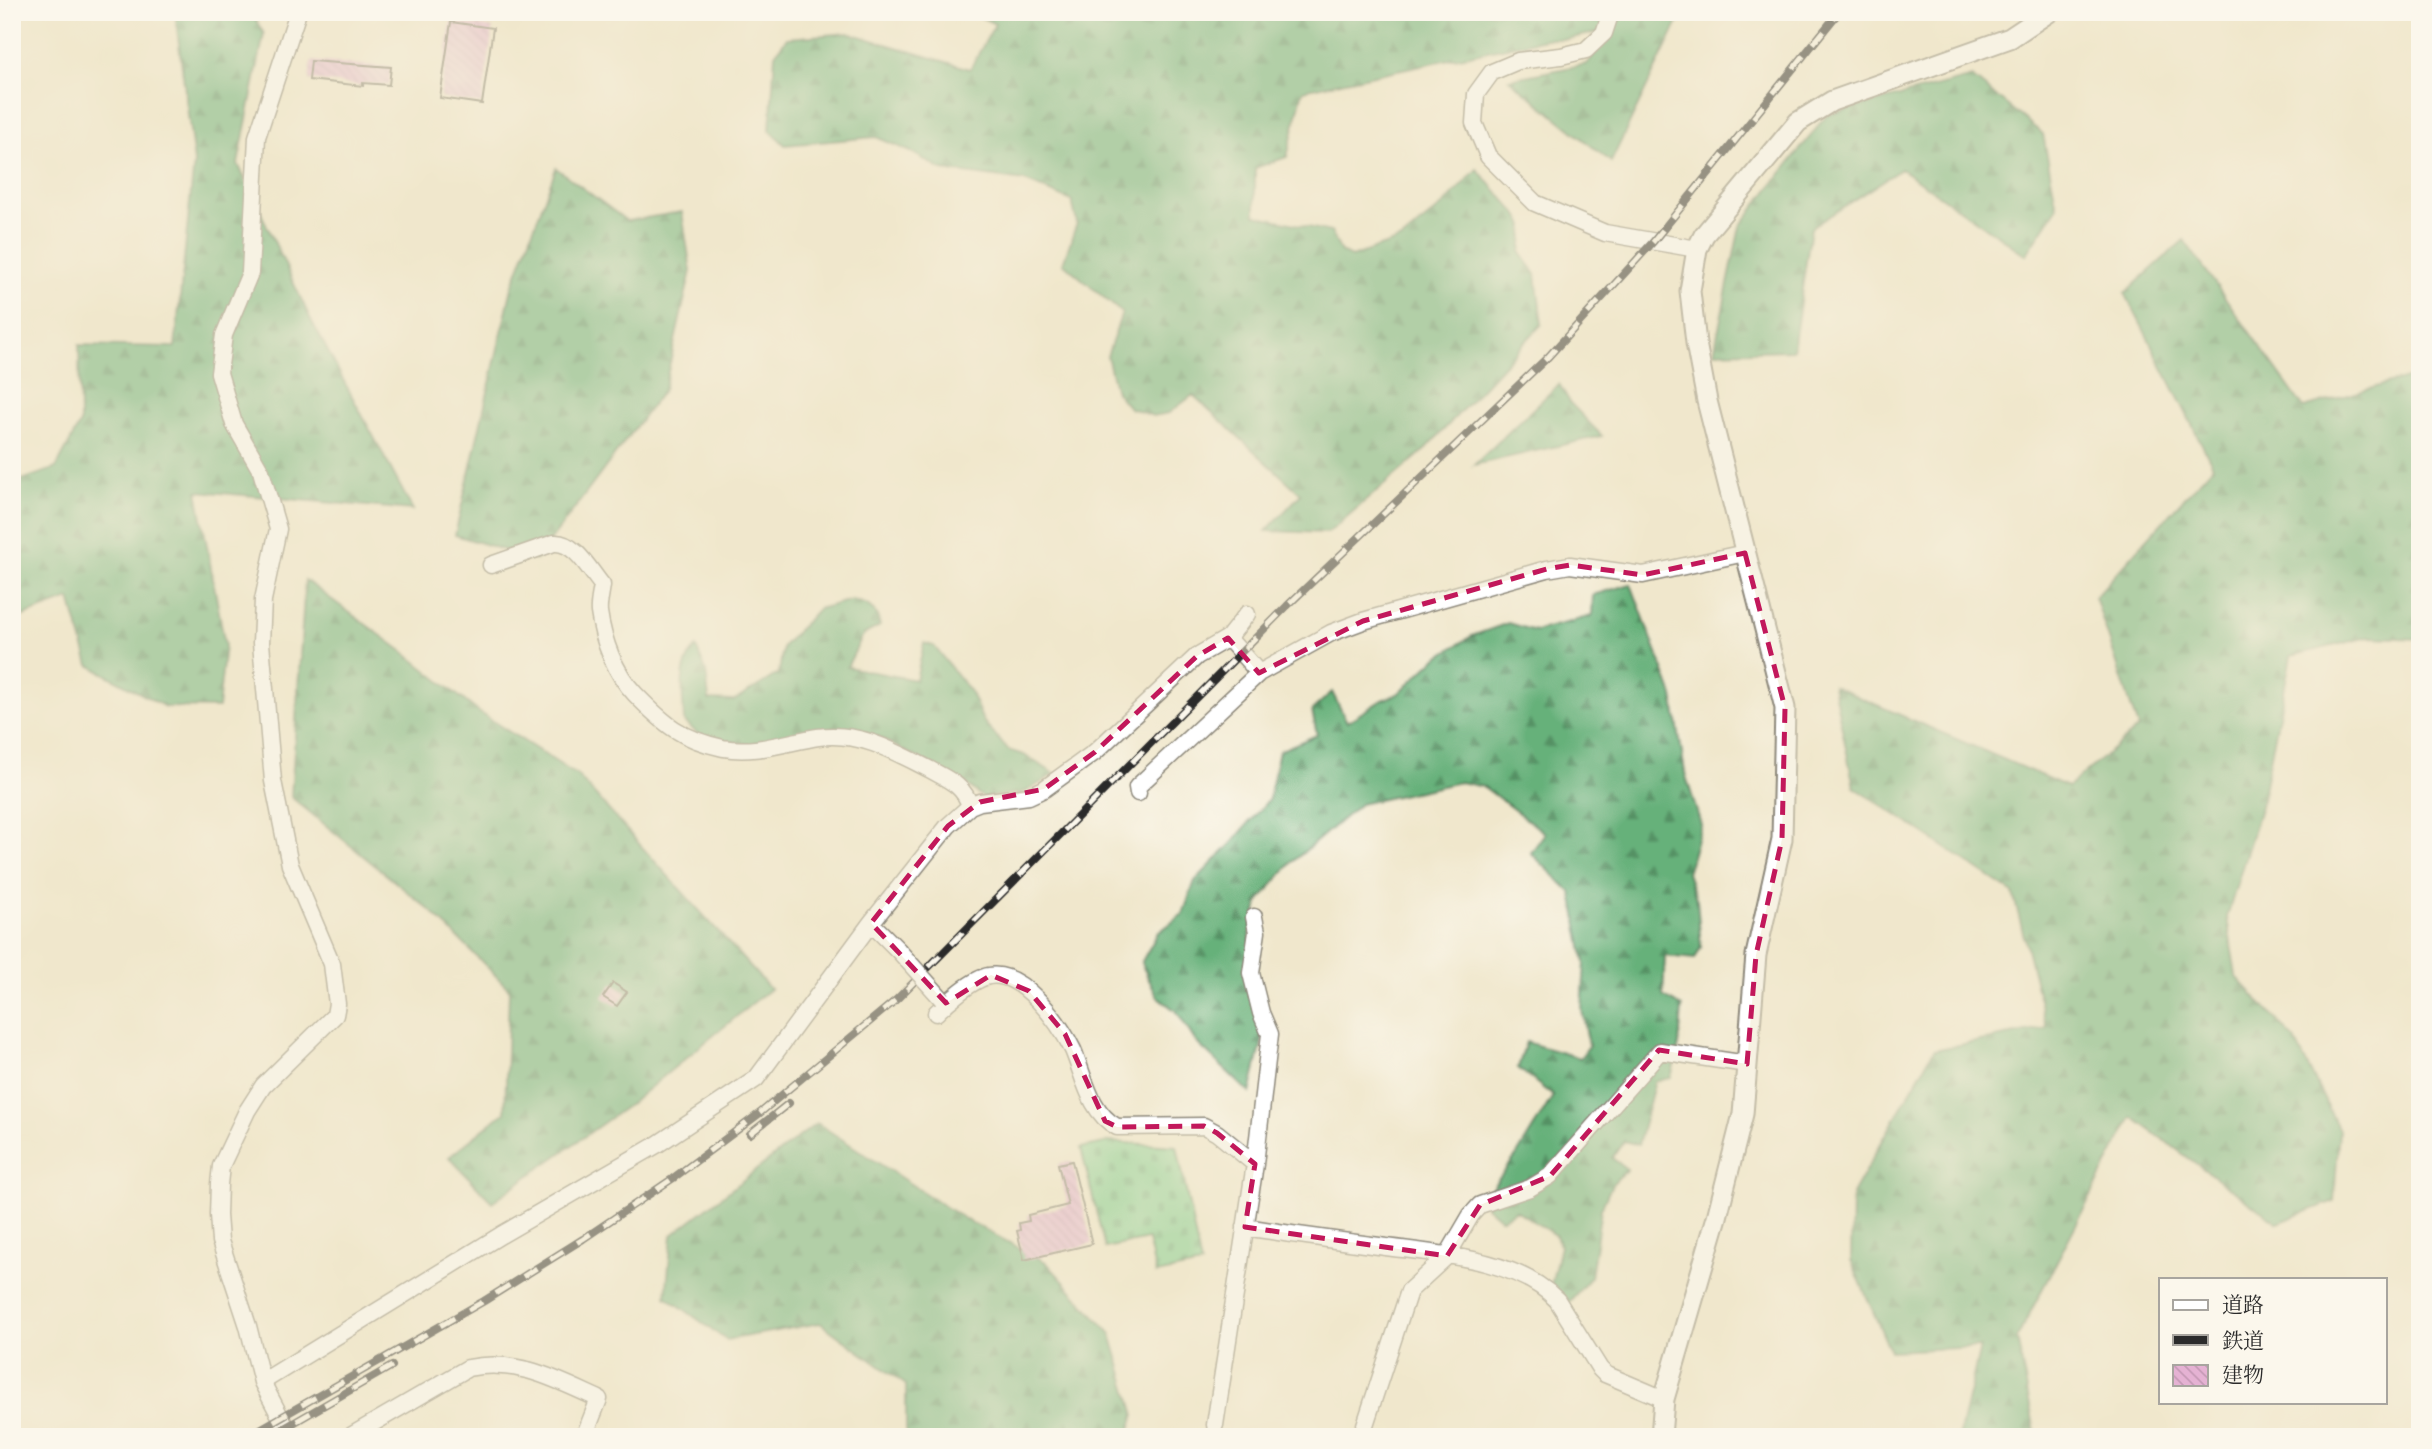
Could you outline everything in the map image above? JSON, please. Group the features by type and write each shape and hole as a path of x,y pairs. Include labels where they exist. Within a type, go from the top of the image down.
{"street":[{"path":"291,1437 262,1382 248,1326 220,1241 218,1215 221,1166 247,1111 263,1086 335,1015 338,1004 332,964 290,865 273,781 261,642 262,600 278,529 261,471 234,424 219,373 224,335 250,273 257,137 298,12"},
{"path":"1611,12 1604,33 1586,50 1518,61 1492,72 1476,94 1474,123 1488,156 1535,202 1605,233 1697,249"},
{"path":"1661,1437 1664,1399 1717,1217 1739,1127 1756,956 1783,839 1785,708 1707,401 1690,291 1697,249 1704,234 1798,122 1832,101 2010,38 2049,12"},
{"path":"491,565 554,543 560,542 571,547 602,586 599,610 608,647 620,675 653,712 684,737 740,750 821,737 855,738 894,751 956,783 968,796 970,806"},
{"path":"1138,793 1137,787 1259,673 1331,633 1363,621 1547,569 1570,565 1643,575 1745,553"},
{"path":"262,1382 501,1234 658,1144 756,1079 948,826 970,806 980,802 1029,796 1044,789 1095,752 1198,656 1228,638 1247,614"},
{"path":"1228,638 1259,673"},
{"path":"1215,1425 1255,1164 1270,1034 1261,1013 1251,973 1256,932 1254,917"},
{"path":"872,923 898,950 941,1005 981,978 990,975 1018,984 1029,991 1049,1011 1065,1034 1105,1121 1117,1127 1204,1126 1217,1133 1255,1164"},
{"path":"1365,1437 1365,1425 1409,1291 1447,1256 1471,1214 1480,1205 1530,1188 1550,1176 1656,1053 1660,1051 1747,1063"},
{"path":"1245,1227 1447,1256 1499,1266 1519,1274 1551,1293 1605,1374 1664,1399"},
{"path":"349,1437 468,1368 488,1364 518,1367 599,1399 584,1437"}],"highlighted area":[{"path":"1745,553 1785,708 1782,839 1756,955 1747,1064 1659,1050 1550,1176 1480,1205 1447,1256 1245,1227 1255,1164 1217,1133 1204,1126 1117,1127 1105,1121 1065,1034 1029,991 991,975 946,1003 871,923 948,826 980,802 1044,789 1095,752 1197,656 1228,638 1259,673 1363,621 1547,569 1570,565 1643,575"}],"green space":[{"path":"175,12 251,12 264,34 238,164 310,318 413,510 197,491 225,645 218,708 165,707 89,665 70,599 12,620 12,481 56,468 80,423 79,345 175,347 194,162"},
{"path":"970,12 1607,12 1601,32 1567,39 1545,39 1303,90 1287,157 1255,168 1255,215 1331,232 1341,252 1351,257 1402,239 1442,206 1477,169 1524,225 1521,253 1536,274 1542,324 1426,449 1328,533 1266,531 1301,494 1193,395 1169,413 1153,416 1129,408 1116,392 1107,356 1122,313 1063,263 1077,223 1072,201 1025,181 942,170 911,152 876,137 785,145 770,130 775,54 787,38 849,33 970,69 995,24"},
{"path":"1615,12 1683,12 1611,162 1509,79 1587,64 1609,32"},
{"path":"1972,77 2043,134 2057,208 2026,255 1901,169 1811,228 1793,350 1714,352 1740,226 1827,115"},
{"path":"556,168 627,221 682,212 691,271 664,389 536,560 455,535 512,287"},
{"path":"2184,240 2304,408 2420,374 2420,639 2369,637 2291,656 2261,805 2227,917 2236,976 2295,1040 2339,1130 2334,1201 2278,1223 2132,1117 2017,1338 2036,1437 1959,1437 1980,1347 1890,1351 1851,1260 1852,1194 1934,1050 2047,1028 2013,893 1854,787 1833,686 2068,787 2138,728 2095,597 2213,466 2125,293"},
{"path":"1559,384 1571,404 1602,436 1474,465"},
{"path":"305,580 405,653 480,713 578,776 770,989 630,1104 492,1202 449,1157 505,1112 509,989 432,912 291,797"},
{"path":"1631,584 1673,696 1685,773 1701,825 1687,873 1697,901 1701,947 1695,959 1665,956 1663,996 1682,1007 1679,1045 1671,1078 1655,1081 1638,1145 1624,1141 1612,1158 1627,1169 1612,1184 1601,1209 1591,1277 1568,1303 1551,1285 1560,1246 1556,1236 1516,1210 1501,1219 1486,1206 1488,1193 1517,1155 1553,1096 1518,1068 1526,1042 1580,1058 1589,1046 1582,1010 1585,963 1572,893 1531,853 1545,833 1484,787 1460,782 1360,804 1291,863 1259,901 1250,934 1264,1034 1250,1093 1196,1042 1177,1012 1157,996 1141,963 1158,933 1183,914 1195,881 1269,799 1279,751 1317,735 1312,710 1332,692 1347,722 1382,700 1398,694 1435,659 1472,636 1508,623 1535,631 1592,616 1593,595"},
{"path":"852,600 871,608 877,615 880,626 863,635 847,667 916,680 924,643 934,646 971,693 983,721 1008,750 1024,755 1055,774 1025,792 983,798 965,783 878,737 856,730 835,729 753,745 701,737 684,721 684,673 696,647 706,671 709,700 734,701 779,673 783,646 818,609"},
{"path":"817,1123 966,1220 1046,1262 1111,1334 1135,1415 1127,1437 906,1437 906,1385 820,1323 726,1340 666,1296 672,1235"},
{"path":"1109,1142 1177,1146 1201,1265 1156,1274 1148,1239 1105,1248 1081,1148"}],"building":[{"path":"451,22 493,28 482,104 440,98"},
{"path":"311,61 391,67 389,85 363,83 363,86 309,80"},
{"path":"613,983 627,992 617,1006 603,997"},
{"path":"1072,1161 1092,1244 1024,1260 1017,1231 1020,1230 1019,1223 1029,1221 1028,1215 1068,1205 1058,1164"}],"railway":[{"path":"246,1437 484,1301 583,1239 672,1179 760,1113 897,999 1287,606 1548,357 1653,242 1839,12"},
{"path":"750,1134 789,1103"},
{"path":"269,1437 392,1366"}]}
